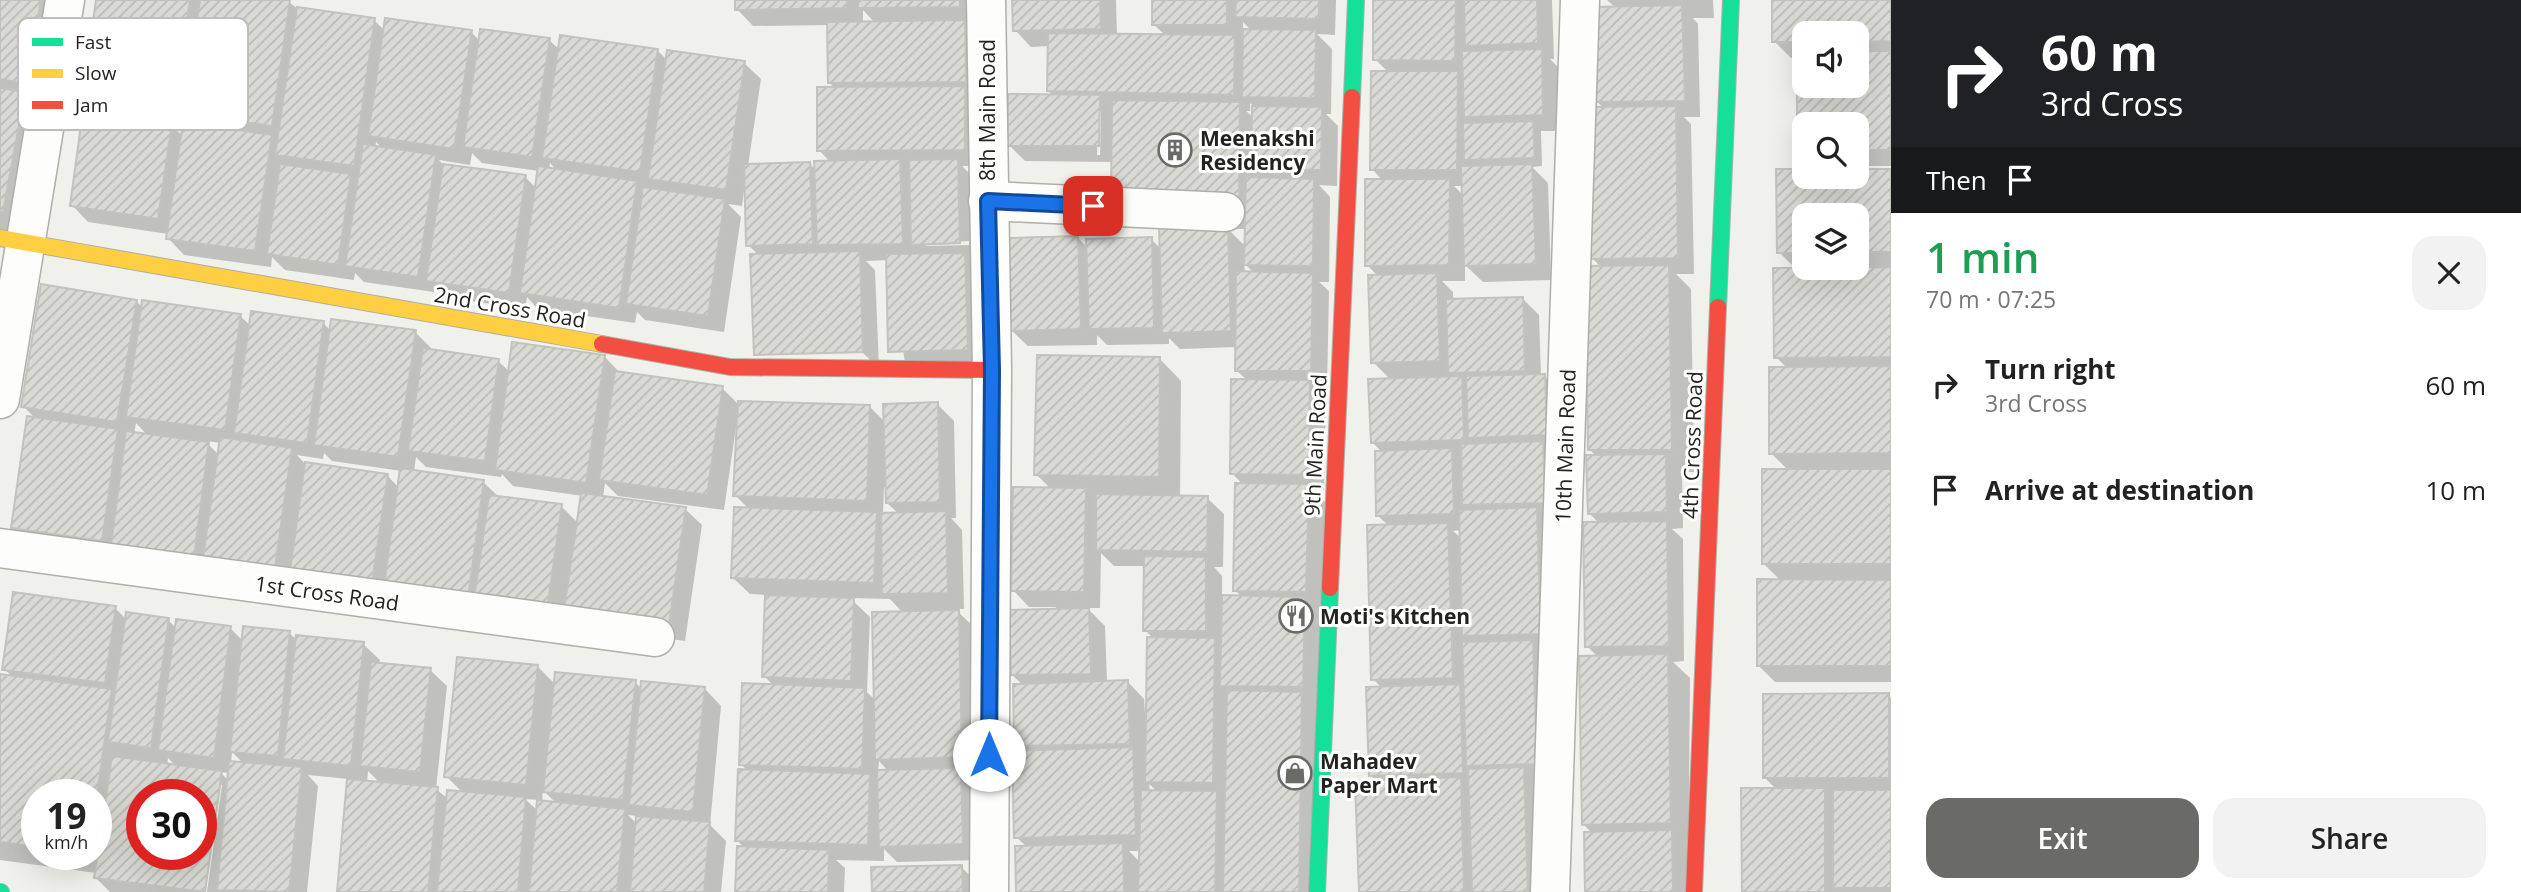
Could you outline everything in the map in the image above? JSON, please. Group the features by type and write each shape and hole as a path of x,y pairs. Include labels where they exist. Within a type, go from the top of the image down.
{"street":[{"path":"61,18 65,0"},
{"name":"8th Main Road","path":"986,0 992,370 989,892"},
{"name":"9th Main Road","path":"1317,892 1356,0"},
{"name":"10th Main Road","path":"1550,892 1580,0"},
{"name":"4th Cross Road","path":"1694,892 1731,0"},
{"path":"0,399 13,240 37,130"},
{"path":"988,201 1225,212"},
{"name":"2nd Cross Road","path":"13,240 730,367 992,370"},
{"name":"1st Cross Road","path":"0,548 655,637"}],"building":[{"path":"0,0 41,0 38,18 18,18 18,82 0,79"},
{"path":"96,0 190,0 187,18 93,18"},
{"path":"200,0 290,0 272,126 248,122 248,18 197,18"},
{"path":"735,0 847,0 847,8 735,10"},
{"path":"858,0 960,0 960,7 858,8"},
{"path":"1012,0 1100,0 1101,29 1013,31"},
{"path":"1152,0 1227,0 1227,25 1152,25"},
{"path":"1236,0 1319,0 1319,19 1235,17"},
{"path":"1373,0 1456,0 1455,61 1373,60"},
{"path":"1464,0 1537,0 1538,43 1465,46"},
{"path":"1772,0 1891,0 1891,41 1869,42 1869,21 1792,21 1792,42 1772,42"},
{"path":"1682,5 1685,101 1596,102 1594,7"},
{"path":"297,7 375,18 354,166 275,155"},
{"path":"385,18 472,30 454,149 368,136"},
{"path":"965,20 966,82 828,83 827,22"},
{"path":"480,29 550,38 532,157 463,147"},
{"path":"1243,29 1316,30 1315,98 1242,97"},
{"path":"1048,33 1235,35 1234,95 1047,91"},
{"path":"560,35 658,49 640,172 542,158"},
{"path":"1542,49 1543,115 1464,117 1462,51"},
{"path":"667,50 745,61 726,190 648,179"},
{"path":"1869,51 1891,51 1891,150 1869,150 1869,112 1797,112 1797,98 1869,98"},
{"path":"1371,71 1458,71 1457,170 1370,170"},
{"path":"965,86 965,150 817,151 817,87"},
{"path":"0,88 18,91 18,130 3,212 0,212"},
{"path":"1008,94 1100,95 1099,146 1007,146"},
{"name":"Meenakshi Residency","path":"1112,100 1240,102 1239,200 1111,199"},
{"path":"1252,106 1322,107 1321,170 1251,169"},
{"path":"1676,106 1678,258 1591,259 1588,107"},
{"path":"1533,121 1535,158 1464,160 1463,123"},
{"path":"80,130 171,130 158,219 70,206"},
{"path":"182,130 238,130 272,135 255,251 166,239"},
{"path":"363,144 436,155 418,277 345,266"},
{"path":"900,159 903,244 817,245 814,161"},
{"path":"958,159 960,243 911,245 909,160"},
{"path":"810,162 813,244 746,246 744,164"},
{"path":"280,164 351,174 338,265 267,254"},
{"path":"443,164 526,175 509,293 426,281"},
{"path":"1532,164 1536,264 1464,266 1461,166"},
{"path":"538,166 637,181 619,308 520,293"},
{"path":"1776,169 1792,169 1792,189 1869,189 1869,169 1891,169 1891,252 1869,252 1869,203 1792,203 1792,253 1777,253"},
{"path":"1246,177 1314,179 1313,266 1244,265"},
{"path":"1365,179 1450,179 1449,265 1365,266"},
{"path":"643,187 725,199 708,316 626,304"},
{"path":"1228,227 1231,331 1162,333 1159,228"},
{"path":"1078,236 1081,329 1009,331 1007,238"},
{"path":"1152,237 1154,328 1089,329 1086,239"},
{"path":"860,251 863,352 754,355 750,254"},
{"path":"965,253 968,350 888,352 886,254"},
{"path":"1669,265 1672,450 1588,450 1585,266"},
{"path":"1869,267 1891,267 1891,357 1774,358 1773,268 1792,268 1792,280 1869,280"},
{"path":"1236,271 1313,273 1311,371 1235,371"},
{"path":"1437,273 1440,361 1371,363 1368,275"},
{"path":"41,284 137,300 117,422 21,407"},
{"path":"1523,297 1525,371 1448,373 1446,299"},
{"path":"142,300 241,314 225,430 126,417"},
{"path":"251,311 324,321 307,443 234,433"},
{"path":"331,319 416,330 398,457 314,445"},
{"path":"512,342 605,355 586,483 495,470"},
{"path":"423,348 499,359 485,461 408,451"},
{"path":"1037,355 1160,357 1159,477 1034,475"},
{"path":"1891,366 1891,453 1769,454 1769,367"},
{"path":"615,371 723,386 707,495 599,480"},
{"path":"1545,374 1547,435 1468,438 1466,376"},
{"path":"1462,376 1464,440 1371,443 1368,379"},
{"path":"1231,379 1310,380 1309,475 1230,474"},
{"path":"738,401 870,405 867,501 733,496"},
{"path":"938,402 940,502 886,503 883,404"},
{"path":"27,416 118,429 102,541 11,528"},
{"path":"126,431 209,442 194,557 111,545"},
{"path":"220,437 292,448 275,567 203,558"},
{"path":"1543,441 1545,503 1462,505 1461,444"},
{"path":"1452,448 1454,514 1376,516 1375,451"},
{"path":"1666,454 1667,512 1588,514 1586,455"},
{"path":"305,462 388,474 372,583 290,571"},
{"path":"400,468 484,480 468,598 384,586"},
{"path":"1762,469 1891,469 1891,564 1762,564"},
{"path":"1235,483 1309,484 1306,592 1233,591"},
{"path":"1013,487 1086,488 1084,592 1011,591"},
{"path":"581,493 686,507 669,625 564,610"},
{"path":"1096,494 1208,496 1207,552 1096,550"},
{"path":"489,495 562,504 548,603 475,593"},
{"path":"734,507 877,512 874,583 731,578"},
{"path":"1537,507 1541,634 1462,636 1459,510"},
{"path":"946,511 948,593 882,594 881,513"},
{"path":"1667,521 1669,646 1585,647 1583,522"},
{"path":"1448,523 1453,678 1371,680 1367,525"},
{"path":"1144,556 1206,557 1206,631 1143,631"},
{"path":"1757,579 1891,580 1891,666 1757,666"},
{"path":"13,592 116,606 105,683 2,670"},
{"path":"765,595 854,598 851,681 762,677"},
{"path":"1222,595 1305,597 1303,687 1220,686"},
{"path":"1089,608 1091,674 1011,675 1009,610"},
{"path":"959,610 962,757 875,760 872,612"},
{"path":"126,612 169,618 151,748 108,742"},
{"path":"176,619 231,626 214,758 158,750"},
{"path":"243,626 290,631 278,756 230,752"},
{"path":"296,635 364,642 351,766 283,759"},
{"path":"1147,637 1215,638 1213,783 1145,782"},
{"path":"1533,640 1537,764 1466,766 1462,642"},
{"path":"1668,654 1671,823 1582,825 1579,656"},
{"path":"457,657 538,665 526,785 444,777"},
{"path":"371,662 431,668 420,772 360,766"},
{"path":"555,672 636,680 623,800 543,792"},
{"path":"0,674 112,689 99,779 21,779 21,845 0,842"},
{"path":"1128,680 1130,744 1014,746 1013,684"},
{"path":"641,681 705,687 693,812 629,805"},
{"path":"742,683 865,688 862,769 739,765"},
{"path":"1460,684 1463,773 1369,776 1366,687"},
{"path":"1227,690 1302,692 1299,892 1223,892"},
{"path":"1889,693 1889,778 1763,778 1763,694"},
{"path":"1133,747 1136,835 1014,838 1012,751"},
{"path":"112,756 222,771 217,807 217,779 126,779 126,870 208,870 205,892 94,878 95,870 112,870 112,779 109,779"},
{"path":"229,761 302,767 289,892 217,890"},
{"path":"1524,767 1528,892 1472,892 1468,769"},
{"path":"961,768 963,844 879,847 877,770"},
{"path":"738,769 870,774 868,845 735,841"},
{"path":"1461,777 1464,892 1359,892 1355,781"},
{"path":"347,779 438,787 428,892 337,892"},
{"path":"1741,788 1825,788 1825,892 1742,892"},
{"path":"447,790 526,797 518,892 437,892"},
{"path":"1141,790 1217,791 1215,892 1138,892"},
{"path":"1833,790 1891,790 1891,888 1833,888"},
{"path":"537,800 625,809 617,892 529,892"},
{"path":"636,816 710,822 704,892 630,892"},
{"path":"1672,830 1673,892 1585,892 1584,832"},
{"path":"1123,843 1124,892 1016,892 1015,846"},
{"path":"737,846 829,850 828,892 735,892"},
{"path":"962,865 963,892 872,892 871,867"}],"traffic: fast":[{"path":"1352,97 1356,0"},
{"path":"1718,307 1731,0"},
{"path":"1317,892 1330,588"}],"traffic: slow":[{"path":"0,238 602,344"}],"traffic: jam":[{"path":"1330,588 1352,97"},
{"path":"1694,892 1718,307"},
{"path":"602,344 730,367 992,370"}],"place":[{"name":"Meenakshi Residency","path":"1175,150"},
{"name":"Moti's Kitchen","path":"1296,616"},
{"name":"Mahadev Paper Mart","path":"1295,773"}],"route":[{"path":"989,755 992,370 988,201 1093,206"}]}
